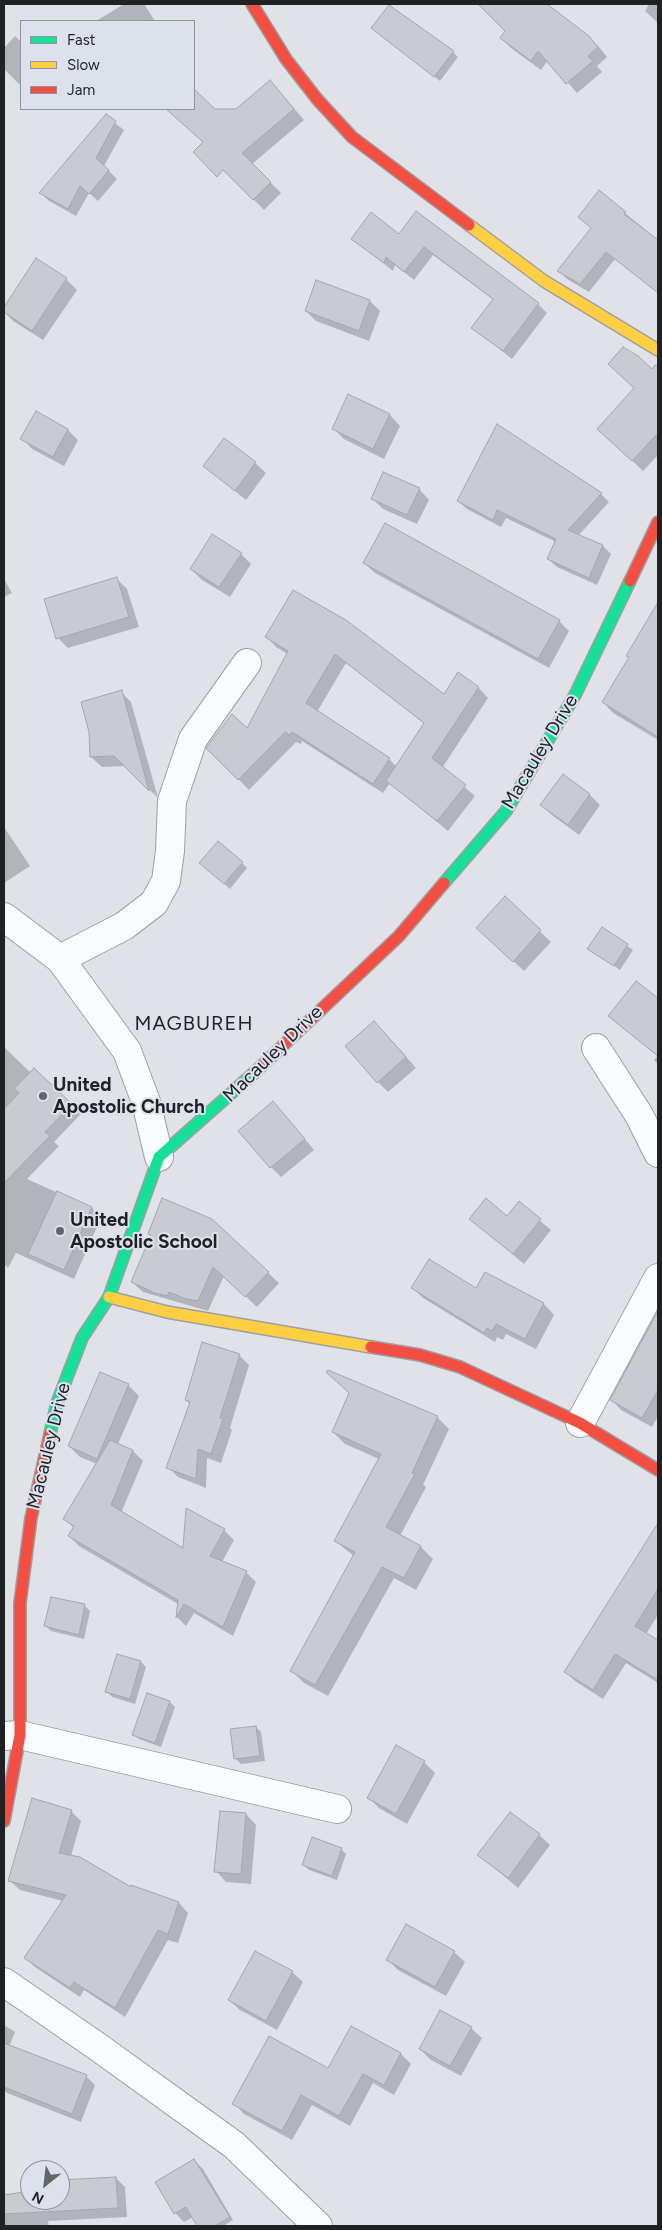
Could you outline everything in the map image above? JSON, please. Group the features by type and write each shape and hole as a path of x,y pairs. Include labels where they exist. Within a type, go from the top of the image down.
{"street":[{"path":"252,4 286,60 317,99 352,137 544,281 658,350"},
{"name":"Macauley Drive","path":"4,1821 12,1736 20,1603 31,1518 57,1402 82,1338 110,1297 159,1157 218,1107 399,936 506,811 575,695 655,541"},
{"path":"60,959 124,926 154,903 166,881 170,851 172,801 193,739 247,663"},
{"path":"4,916 60,959 127,1051 146,1102 159,1157"},
{"path":"596,1048 639,1115 658,1153"},
{"path":"580,1423 658,1278"},
{"path":"110,1297 168,1312 420,1355 460,1367 580,1423 658,1470"},
{"path":"12,1736 337,1809"},
{"path":"4,1982 234,2144 318,2225"}],"building":[{"path":"478,4 547,4 589,36 598,47 588,56 593,61 566,84 538,51 531,61 500,38 505,31"},
{"path":"389,5 454,51 434,77 371,28"},
{"path":"270,80 294,109 242,153 271,182 253,200 223,170 217,177 193,152 203,142 167,110 195,110 195,90 215,109 236,109"},
{"path":"106,114 116,121 96,158 109,170 89,194 80,186 68,209 39,193"},
{"path":"599,190 626,212 624,214 658,240 658,293 606,252 580,284 557,271 591,228 578,217"},
{"path":"416,211 539,303 503,351 471,328 493,299 424,247 404,272 386,257 384,263 351,239 371,212 399,234"},
{"path":"36,258 67,278 32,331 4,312 4,307"},
{"path":"316,280 370,300 359,331 305,311"},
{"path":"623,347 638,356 652,369 655,365 658,366 658,433 632,461 597,429 634,388 608,364"},
{"path":"348,394 390,414 373,449 332,429"},
{"path":"36,411 68,429 53,457 20,439"},
{"path":"497,424 602,493 568,530 603,545 589,578 547,559 556,539 497,510 493,520 457,501"},
{"path":"224,438 256,462 235,491 203,466"},
{"path":"383,472 420,488 407,515 371,499"},
{"path":"385,523 560,620 538,659 363,563"},
{"path":"212,534 242,553 219,587 190,569"},
{"path":"117,577 129,617 56,639 44,599"},
{"path":"293,590 346,620 444,694 458,672 479,687 432,758 466,785 437,821 386,781 424,723 335,654 306,703 390,758 373,784 292,732 290,735 285,732 238,780 206,748 232,714 247,728 288,651 265,637"},
{"path":"658,602 658,737 602,702 629,657 626,656"},
{"path":"122,690 149,791 114,756 90,757 89,732 81,702"},
{"path":"563,774 590,794 568,825 540,805"},
{"path":"218,841 243,862 224,884 199,863"},
{"path":"505,896 541,930 513,962 476,928"},
{"path":"602,927 628,944 614,966 587,949"},
{"path":"636,981 658,998 658,1056 608,1016"},
{"path":"374,1021 406,1057 377,1083 345,1046"},
{"path":"34,1068 72,1104 45,1132 50,1136 4,1183 4,1109 19,1093 14,1089"},
{"path":"273,1101 305,1139 270,1168 238,1131"},
{"name":"United Apostolic School","path":"57,1191 92,1207 64,1270 28,1254"},
{"path":"162,1198 212,1219 269,1272 245,1297 213,1267 198,1301 186,1299 169,1292 167,1296 155,1293 131,1282 151,1235 148,1234"},
{"path":"486,1198 507,1216 519,1201 541,1219 513,1254 469,1219"},
{"path":"429,1259 476,1288 485,1272 544,1303 525,1339 496,1324 492,1331 487,1328 484,1333 411,1288"},
{"path":"658,1311 658,1390 642,1418 610,1400"},
{"path":"202,1342 240,1354 220,1418 223,1419 211,1454 198,1449 196,1479 166,1468 190,1402 185,1400"},
{"path":"328,1370 438,1416 412,1473 415,1474 386,1527 421,1546 404,1578 382,1567 315,1685 290,1671 355,1552 334,1541 381,1454 332,1432 349,1393 326,1372"},
{"path":"100,1372 129,1384 97,1459 68,1446"},
{"path":"110,1440 133,1450 111,1505 183,1548 186,1508 225,1529 210,1556 247,1571 223,1627 184,1604 176,1618 178,1600 68,1536 74,1526 63,1519"},
{"path":"658,1523 658,1589 635,1626 658,1640 658,1680 615,1654 593,1690 564,1672"},
{"path":"51,1597 85,1604 79,1635 44,1626"},
{"path":"117,1654 141,1661 130,1699 105,1692"},
{"path":"147,1693 170,1701 155,1743 132,1735"},
{"path":"256,1726 260,1756 234,1759 230,1729"},
{"path":"396,1745 425,1761 396,1814 367,1798"},
{"path":"32,1798 72,1810 59,1853 80,1857 131,1887 131,1885 179,1902 168,1934 158,1930 115,2008 74,1982 70,1988 24,1958 66,1895 8,1881"},
{"path":"220,1811 246,1813 241,1874 214,1872"},
{"path":"510,1812 540,1834 508,1878 477,1855"},
{"path":"312,1837 342,1848 332,1876 302,1865"},
{"path":"406,1924 455,1951 435,1987 386,1960"},
{"path":"255,1951 293,1971 266,2021 228,2000"},
{"path":"440,2010 472,2027 450,2066 419,2049"},
{"path":"351,2026 401,2053 384,2085 363,2074 339,2116 301,2095 282,2131 232,2104 269,2036 328,2068"},
{"path":"4,2043 87,2075 72,2114 4,2087"},
{"path":"194,2159 230,2217 215,2226 197,2226 186,2207 174,2214 155,2182"},
{"path":"116,2177 118,2208 4,2214 4,2195 20,2193 20,2210 70,2210 70,2179"}],"traffic: fast":[{"path":"444,883 506,811 575,695 630,581"},
{"path":"50,1434 57,1403 82,1338 109,1297 159,1157 254,1073"}],"traffic: slow":[{"path":"469,225 544,281 658,350"},
{"path":"109,1297 167,1312 371,1347"}],"traffic: jam":[{"path":"252,4 286,59 317,99 352,137 469,225"},
{"path":"630,581 658,522"},
{"path":"254,1073 399,936 444,883"},
{"path":"371,1347 420,1355 460,1367 580,1423 658,1470"},
{"path":"4,1821 20,1735 20,1603 31,1518 50,1434"}],"place":[{"name":"United Apostolic Church","path":"43,1096"},
{"name":"United Apostolic School","path":"60,1231"}],"district":[{"name":"MAGBUREH","path":"194,1024"}]}
